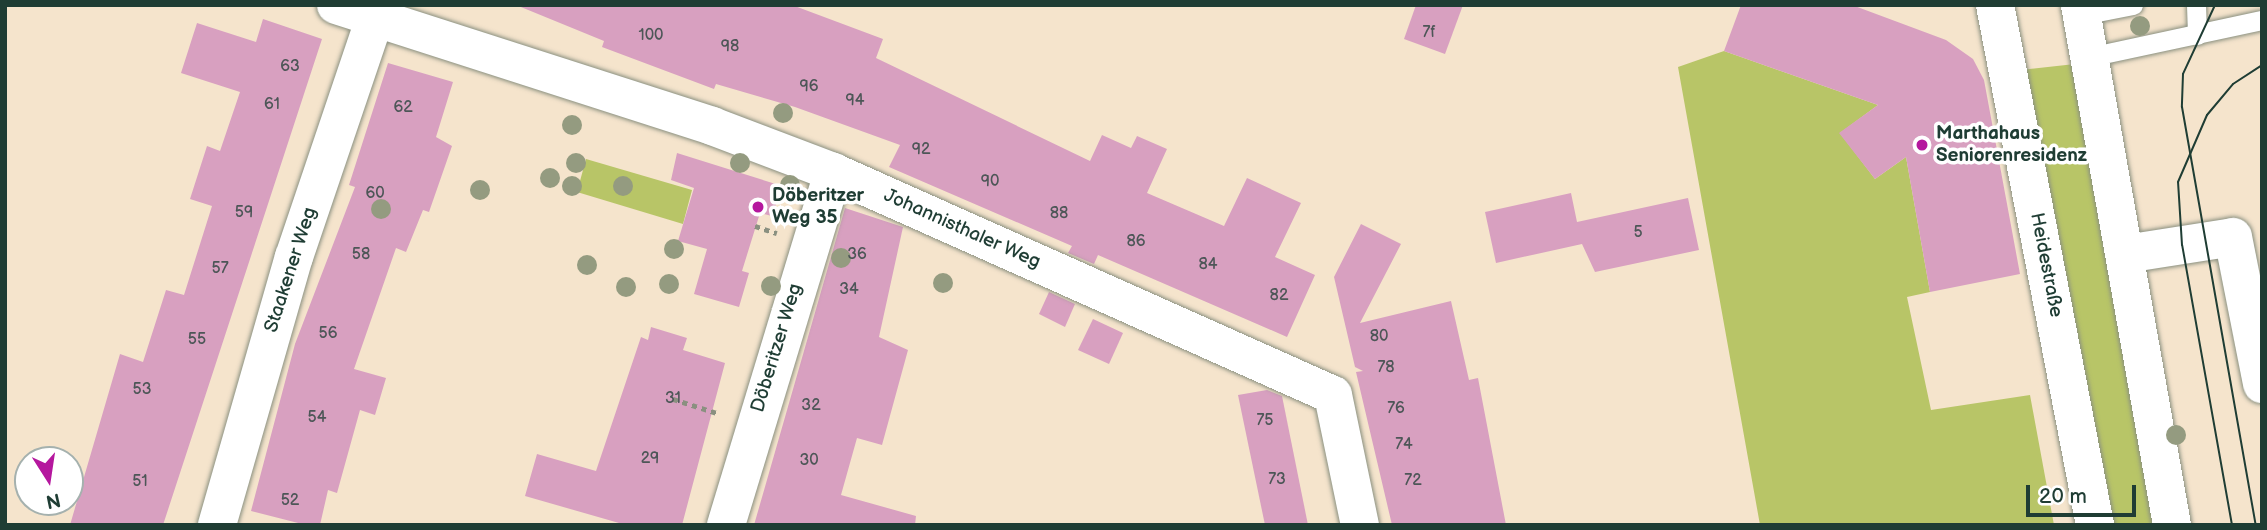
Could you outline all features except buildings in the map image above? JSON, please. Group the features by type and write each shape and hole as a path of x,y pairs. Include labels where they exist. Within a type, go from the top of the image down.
{"street":[{"name":"Johannisthaler Weg","path":"336,5 712,126 833,172 1333,395 1360,525"},
{"name":"Heidestraße","path":"1996,5 2095,525"},
{"path":"2081,10 2172,525"},
{"name":"Staakener Weg","path":"217,525 294,257 375,18"},
{"name":"Döberitzer Weg","path":"726,525 754,425 833,172"},
{"path":"2125,254 2233,237 2262,384"}],"lane":[{"path":"2081,10 2133,5"},
{"path":"2196,5 2197,35"},
{"path":"2089,57 2262,20"}],"path":[{"path":"673,399 754,425"}],"green space":[{"path":"1724,51 1878,105 1840,133 1875,179 1906,157 1930,292 1907,297 1931,410 2030,395 2054,525 1760,525 1678,67"},
{"path":"2075,64 2159,525 2106,525 2021,70"},
{"path":"586,159 692,190 683,224 577,192"}],"tram line":[{"path":"2215,5 2183,74 2182,107 2256,525"},
{"path":"2232,525 2182,245 2178,182 2207,115 2233,84 2262,65"}],"place":[{"name":"Marthahaus Seniorenresidenz","path":"1922,145"},
{"name":"Döberitzer Weg 35","path":"758,207"}]}
